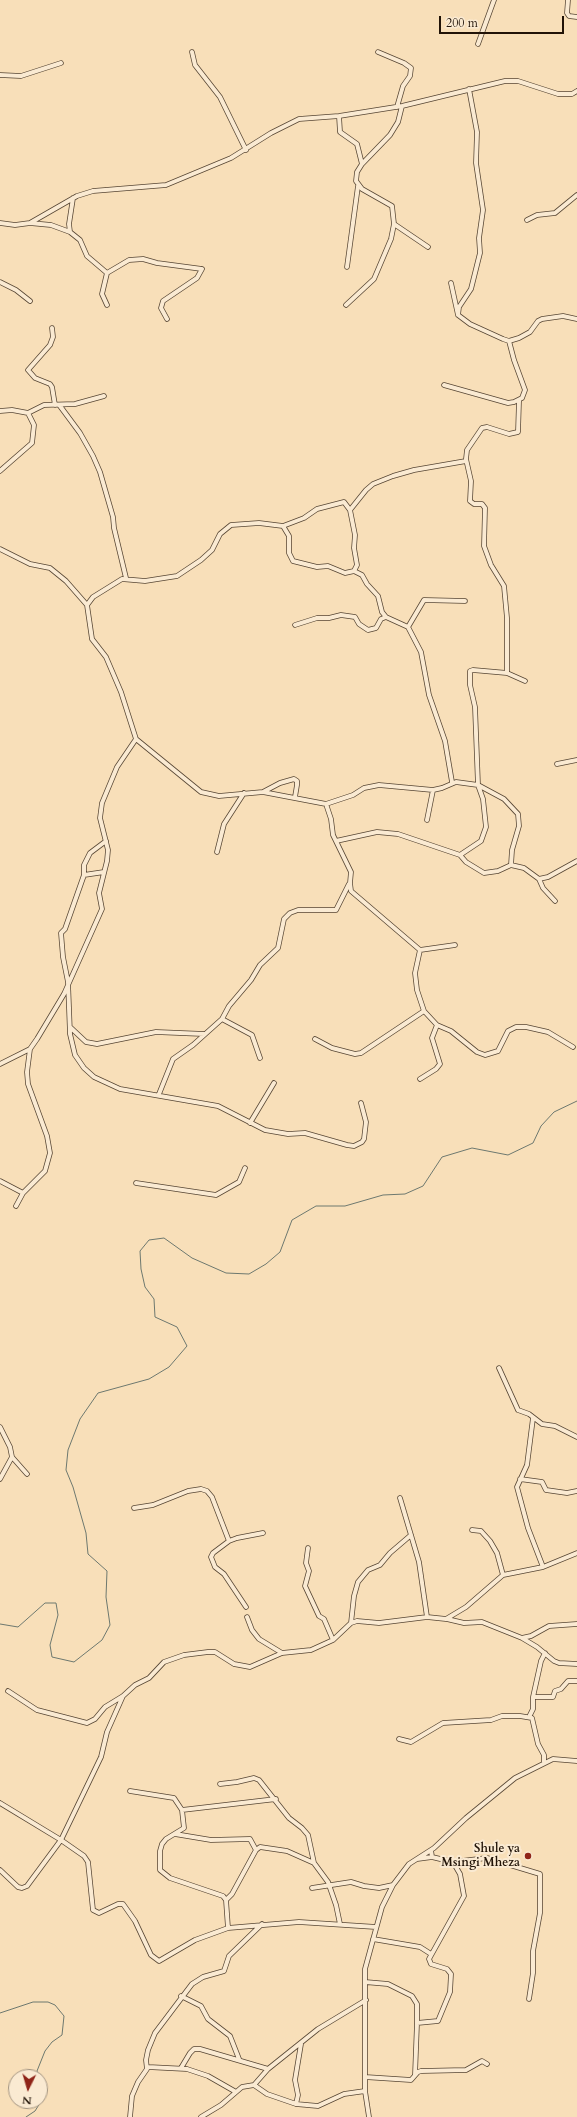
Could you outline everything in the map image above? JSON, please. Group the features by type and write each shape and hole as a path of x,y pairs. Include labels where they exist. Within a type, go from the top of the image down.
{"street":[{"path":"478,44 494,0"},
{"path":"568,0 567,13 569,16 577,18"},
{"path":"192,52 195,65 220,96 246,150"},
{"path":"346,267 358,186 356,176 362,164 390,135 398,122 403,86 410,76 410,68 404,63 378,52"},
{"path":"0,75 21,76 61,63"},
{"path":"30,223 73,198 93,191 166,185 246,150 271,133 300,119 339,116 400,107 494,83 518,81 558,94 572,94 577,91"},
{"path":"458,315 459,307 471,289 480,253 479,238 483,210 476,163 477,132 469,89"},
{"path":"339,116 340,132 357,144 362,164"},
{"path":"346,305 374,279 391,239 394,224 392,206 358,186"},
{"path":"527,220 537,215 555,213 577,195"},
{"path":"70,232 69,224 73,198"},
{"path":"0,223 15,225 30,223 51,225 70,232 80,240 87,256 106,273"},
{"path":"394,224 428,246"},
{"path":"106,305 102,294 106,273 129,260 143,259 170,265 202,269 197,278 163,301 161,308 167,318"},
{"path":"0,282 16,290 30,301"},
{"path":"451,283 458,315 478,328 509,341 530,332 538,321 542,319 563,316 577,319"},
{"path":"52,328 53,336 50,345 28,370 35,378 52,386 55,405"},
{"path":"444,385 508,403 522,398 525,390 509,341"},
{"path":"0,411 12,410 28,413 44,405 60,406 75,404 104,396"},
{"path":"507,673 507,618 505,590 500,578 491,565 484,546 485,508 482,504 474,504 470,501 471,481 466,461 467,450 482,428 487,427 509,434 518,432 519,400"},
{"path":"60,406 80,433 100,472 113,517 114,528 126,578"},
{"path":"0,471 32,443 34,425 28,413"},
{"path":"350,510 373,484 414,470 466,461"},
{"path":"87,605 93,597 116,581 126,578 145,581 177,576 202,560 215,546 220,534 231,525 259,523 283,526 304,518 317,509 344,502 350,510 355,535 354,548 357,563 362,575 367,584 378,596 382,612 386,617 408,627 421,652 429,695 445,741 452,782"},
{"path":"283,526 289,536 290,553 293,561 317,567 328,566 344,573 354,571 362,575"},
{"path":"0,549 30,564 50,568 75,590 87,605 92,640 106,657 121,692 136,739 201,792 219,796 263,792 326,804 353,795 364,788 378,785 433,790 442,788 452,782 478,785 504,799 518,814 519,826 512,850 512,865"},
{"path":"354,571 357,563"},
{"path":"408,627 424,600 465,601"},
{"path":"295,625 317,618 329,618 341,615 355,617 359,624 371,630 376,628 381,619 386,617"},
{"path":"460,855 481,841 486,827 484,807 478,785 475,707 469,675 473,670 507,673 525,681"},
{"path":"16,1206 24,1194 45,1171 50,1153 47,1136 28,1084 27,1072 30,1049 57,1005 102,909 99,893 108,855 100,818 102,803 117,767 136,739"},
{"path":"557,764 577,760"},
{"path":"263,792 280,783 294,779 297,781 295,797"},
{"path":"427,820 433,790"},
{"path":"217,852 224,824 244,793"},
{"path":"326,804 331,819 331,830 351,872 351,891 420,950 455,945"},
{"path":"336,841 377,832 416,839 460,855 466,862 484,873 498,871 512,865 524,868 539,879 543,888 555,901"},
{"path":"106,841 90,853 84,865 84,875 65,929 61,933 63,957 68,982 70,1027 75,1055 84,1068 94,1077 120,1089 159,1094 218,1106 265,1130 288,1134 305,1133 333,1142 354,1146 362,1142 365,1134 366,1122 361,1104"},
{"path":"539,879 548,877 577,861"},
{"path":"84,875 104,872"},
{"path":"159,1094 173,1059 222,1019 229,1006 251,980 260,965 278,948 284,919 290,913 298,910 336,910 350,883"},
{"path":"420,950 414,973 417,990 424,1011 437,1025 451,1031 463,1039 469,1046 485,1055 498,1051 508,1031 521,1027 548,1032 573,1047"},
{"path":"315,1039 332,1048 354,1054 361,1053 424,1011"},
{"path":"222,1019 252,1035 260,1058"},
{"path":"420,1078 436,1069 440,1064 432,1038 437,1025"},
{"path":"70,1027 86,1042 97,1044 156,1032 204,1034"},
{"path":"0,1062 30,1049"},
{"path":"250,1123 274,1083"},
{"path":"136,1183 216,1194 239,1182 245,1168"},
{"path":"0,1181 24,1194"},
{"path":"499,1368 515,1406 542,1424 555,1426 577,1437"},
{"path":"534,1418 526,1465 517,1487 519,1498 543,1567"},
{"path":"0,1427 10,1447 12,1457 26,1474"},
{"path":"0,1479 12,1457"},
{"path":"520,1479 542,1482 546,1490 567,1492 577,1491"},
{"path":"134,1508 153,1505 188,1491 201,1489 207,1491 212,1497 229,1541"},
{"path":"400,1498 419,1562 427,1617"},
{"path":"472,1530 481,1532 490,1541 497,1553 503,1575"},
{"path":"246,1607 242,1604 224,1574 211,1560 213,1553 229,1541 263,1533"},
{"path":"351,1623 354,1596 358,1582 368,1570 380,1565 390,1553 411,1535"},
{"path":"308,1548 306,1563 309,1571 305,1586 318,1616 324,1620 333,1640"},
{"path":"446,1619 466,1607 503,1575 543,1567 577,1553"},
{"path":"247,1617 252,1630 259,1639 282,1653"},
{"path":"8,1691 37,1710 87,1723 95,1719 105,1707 123,1696 135,1685 152,1675 164,1662 184,1655 206,1651 215,1652 234,1664 250,1667 282,1653 311,1650 333,1640 351,1623 357,1621 379,1623 427,1617 464,1623 482,1622 522,1638 559,1663 577,1664"},
{"path":"522,1638 532,1636 549,1626 577,1624"},
{"path":"528,1642 532,1636"},
{"path":"529,1717 533,1709 532,1697 541,1661 545,1654"},
{"path":"532,1697 553,1697 555,1691 561,1689 568,1681 577,1681"},
{"path":"0,1870 18,1887 22,1888 27,1886 62,1840 100,1757 107,1732 123,1696"},
{"path":"399,1739 411,1742 443,1724 491,1720 508,1715 529,1717 533,1720 538,1744 544,1755 544,1762"},
{"path":"369,2117 365,2091 365,1969 382,1907 393,1885 403,1870 414,1860 431,1850 515,1778 544,1762 559,1758 577,1761"},
{"path":"220,1784 254,1778 259,1780 276,1799 289,1818 302,1828 308,1835 314,1862 323,1873 329,1886 336,1905 340,1924"},
{"path":"130,1791 174,1798 182,1810 184,1828 166,1838 160,1851 159,1864 163,1874 170,1878 217,1893 226,1900 228,1928"},
{"path":"182,1810 276,1799"},
{"path":"0,1803 62,1840 88,1862 93,1910 99,1913 118,1904 123,1904 135,1921 151,1955 155,1960 163,1960 179,1948 195,1940 228,1928 299,1922 376,1927"},
{"path":"173,1834 212,1840 250,1839 256,1850"},
{"path":"226,1900 232,1894 256,1850 265,1846 287,1851 314,1862"},
{"path":"431,1850 432,1857"},
{"path":"414,1860 432,1857 453,1862 486,1858 540,1874 540,1913 533,1951 529,2000"},
{"path":"417,2023 438,2021 450,1992 451,1974 447,1969 429,1962 431,1954 464,1896 460,1874 453,1862"},
{"path":"312,1888 350,1882 379,1888 393,1885"},
{"path":"130,2117 132,2096 148,2067 146,2060 148,2050 155,2032 181,1996 197,1980 224,1971 229,1956 262,1924"},
{"path":"373,1939 420,1947 431,1954"},
{"path":"365,1982 388,1984 412,1996 417,2004 415,2075"},
{"path":"181,1996 201,2006 208,2019 230,2036 238,2059"},
{"path":"201,2117 242,2087 254,2085 268,2069 328,2022 366,2000"},
{"path":"296,2104 298,2095 295,2080 301,2044"},
{"path":"181,2068 194,2050 206,2049 268,2069"},
{"path":"365,2078 394,2078 411,2080 421,2071 466,2070 482,2061 487,2064"},
{"path":"148,2067 181,2068 208,2076 236,2092"},
{"path":"254,2085 267,2094 296,2104 318,2106 344,2094 365,2091"}],"waterway":[{"path":"0,1624 18,1627 45,1603 56,1603 58,1615 50,1645 52,1657 74,1662 102,1640 110,1625 106,1597 107,1571 88,1554 86,1533 73,1487 66,1470 68,1450 80,1419 98,1393 149,1379 169,1367 187,1346 177,1327 155,1317 154,1299 145,1287 141,1269 140,1251 149,1240 164,1238 192,1258 226,1273 249,1274 266,1264 280,1252 292,1220 316,1206 345,1206 383,1195 405,1194 423,1186 442,1157 472,1148 508,1155 533,1143 541,1126 554,1112 577,1101"},
{"path":"0,2013 33,2002 48,2002 55,2005 64,2016 62,2035 52,2042 45,2051 38,2069"},
{"path":"26,2117 36,2109"}],"place":[{"name":"Shule ya Msingi Mheza","path":"528,1856"}]}
